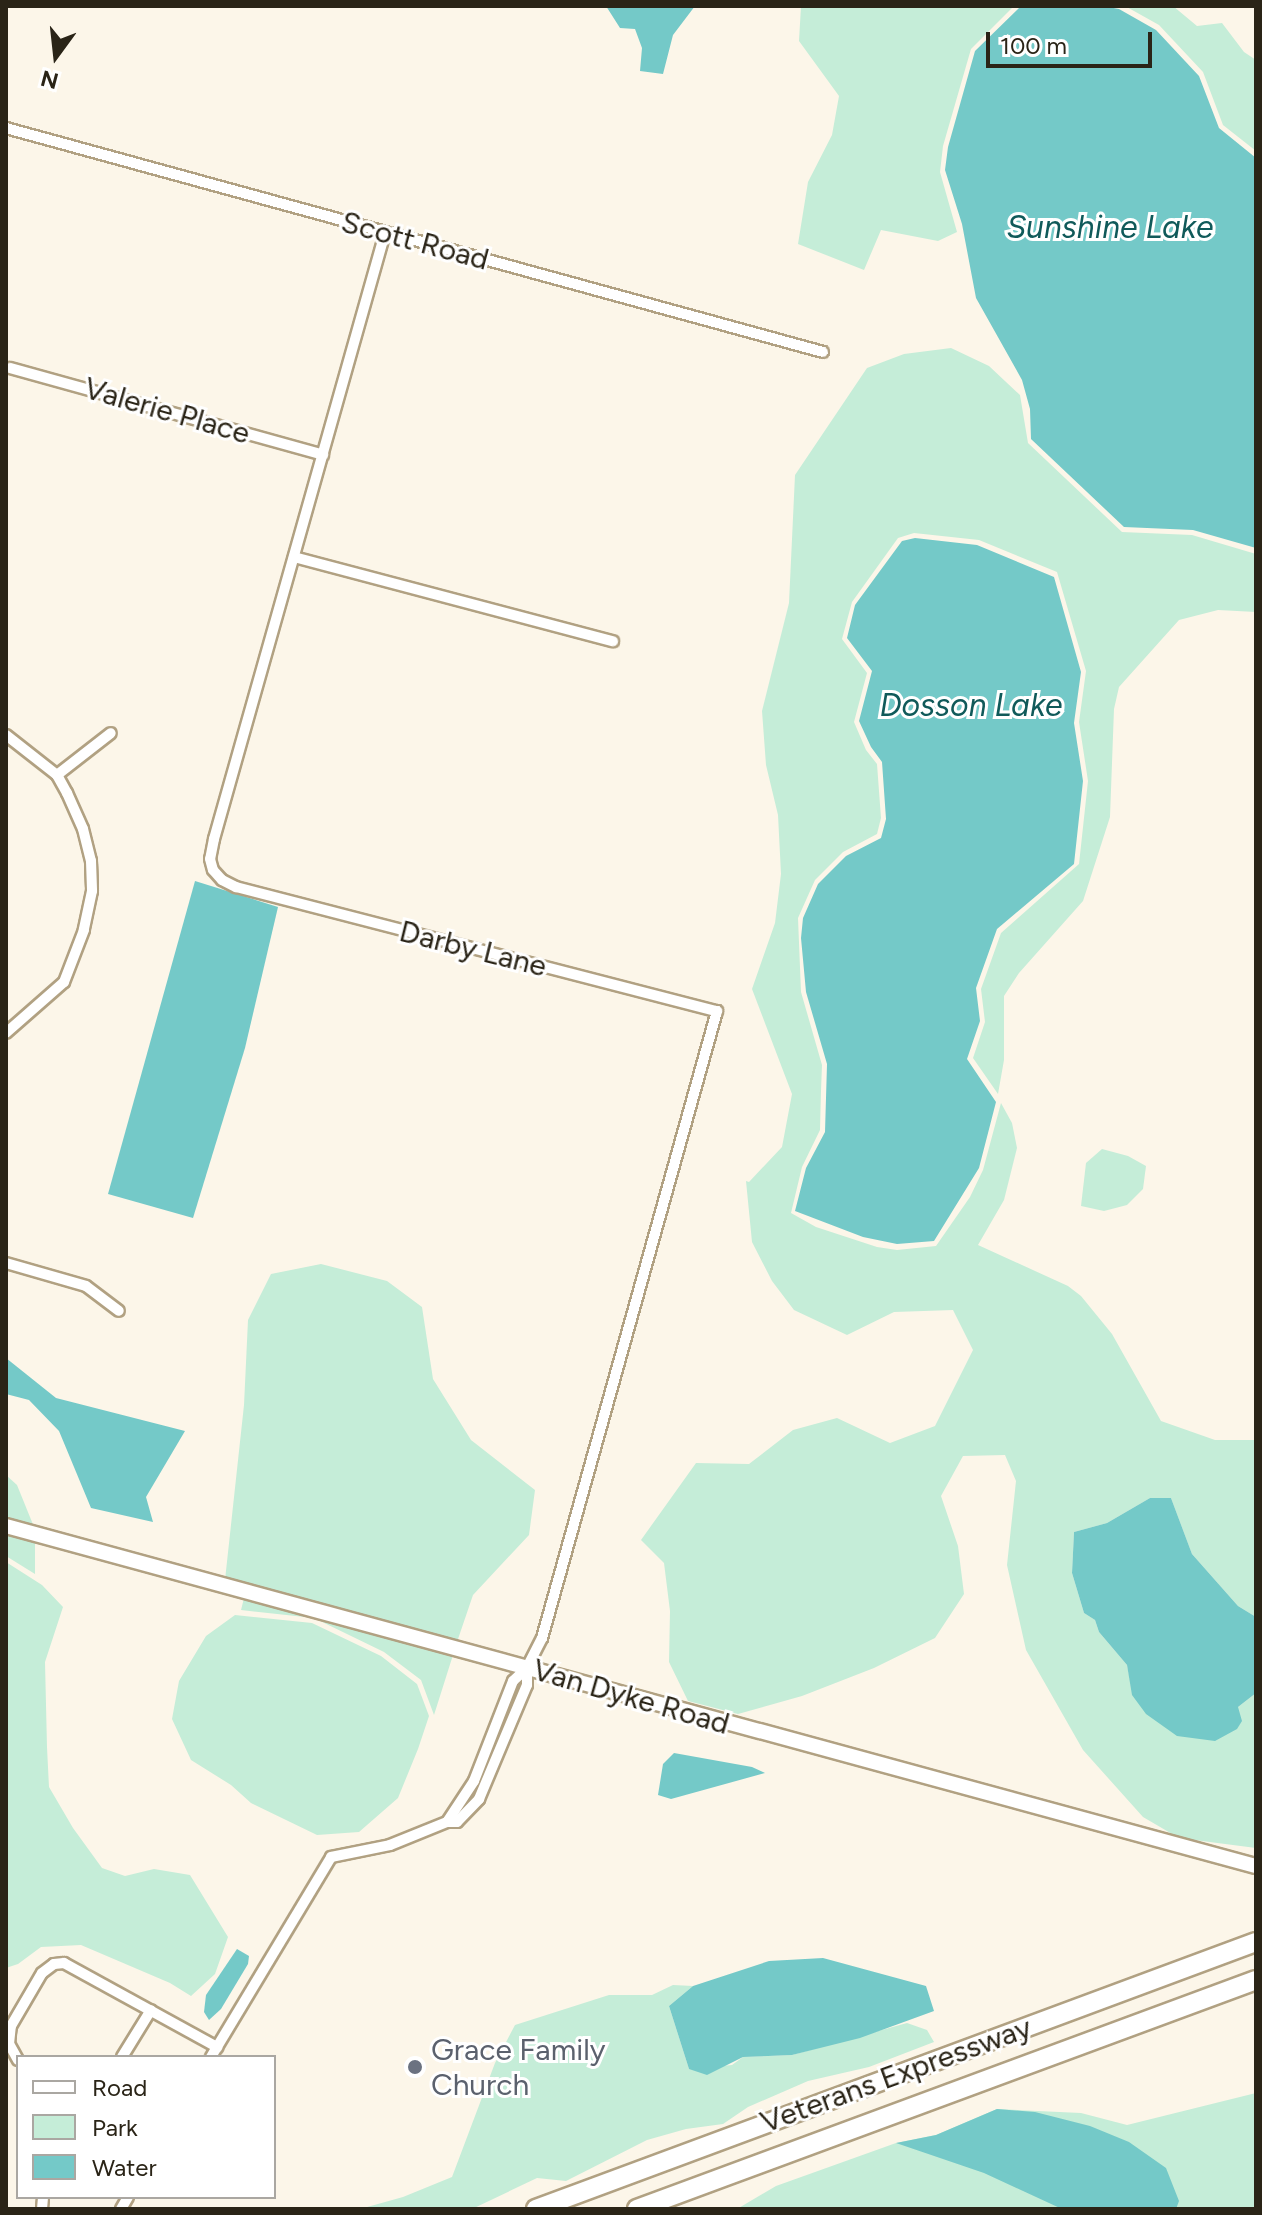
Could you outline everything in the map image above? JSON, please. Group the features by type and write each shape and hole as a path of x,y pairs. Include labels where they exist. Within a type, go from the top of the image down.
{"highway":[{"name":"Veterans Expressway","path":"536,2209 1256,1942"},
{"name":"Veterans Expressway","path":"637,2209 1256,1980"}],"main road":[{"name":"Van Dyke Road","path":"6,1526 1256,1866"}],"street":[{"name":"Scott Road","path":"6,128 823,352"},
{"name":"Darby Lane","path":"385,233 214,839 210,859 213,870 222,880 432,940 717,1011 568,1553 542,1638 527,1668"},
{"name":"Valerie Place","path":"10,368 323,455"},
{"path":"294,557 613,641"},
{"path":"57,775 111,733"},
{"path":"6,735 57,775 77,813 91,861 92,891 84,930 64,982 6,1033"},
{"path":"6,1263 86,1286 119,1311"},
{"path":"212,2055 331,1857 390,1845 447,1822 474,1781 513,1681 527,1668"},
{"path":"16,2056 9,2044 11,2026 42,1973 54,1964 64,1963 217,2047"},
{"path":"123,2055 151,2010"}],"green space":[{"path":"801,6 1014,6 971,49 943,146 940,172 957,232 938,241 881,230 864,270 798,244 808,182 832,135 839,96 799,41"},
{"path":"1125,6 1173,6 1197,26 1222,23 1244,52 1256,60 1256,151 1223,125 1203,72 1159,25"},
{"path":"951,348 989,366 1020,395 1028,443 1122,532 1192,535 1256,554 1256,612 1218,610 1179,620 1119,687 1114,709 1110,817 1083,901 1019,973 1004,996 1004,1060 998,1094 973,1058 985,1022 981,989 1001,933 1079,864 1088,781 1079,722 1086,671 1057,572 979,540 914,533 898,538 852,602 842,639 867,673 854,722 866,750 877,764 881,818 877,834 843,852 815,880 798,918 801,992 822,1065 820,1130 802,1167 791,1213 816,1227 877,1247 897,1250 936,1246 970,1197 983,1170 1001,1103 1012,1123 1017,1148 1004,1200 978,1245 1068,1286 1081,1296 1112,1334 1161,1421 1215,1440 1256,1440 1256,1617 1238,1606 1192,1554 1171,1498 1150,1498 1107,1523 1074,1532 1072,1573 1084,1613 1095,1620 1099,1632 1127,1665 1133,1695 1238,1707 1256,1693 1256,1848 1179,1838 1143,1817 1083,1750 1026,1650 1007,1565 1016,1481 1005,1455 963,1456 941,1496 958,1546 964,1594 935,1638 874,1668 802,1696 738,1714 688,1701 669,1662 670,1611 664,1563 641,1540 696,1463 749,1464 793,1430 837,1418 890,1443 935,1426 973,1350 953,1310 894,1312 847,1335 794,1310 772,1281 752,1242 746,1181 749,1182 782,1147 792,1094 752,989 775,923 781,874 778,815 766,765 762,711 789,603 795,475 867,368 904,354"},
{"path":"1102,1149 1128,1156 1146,1166 1143,1189 1127,1205 1104,1211 1081,1206 1086,1163"},
{"path":"321,1264 387,1281 422,1307 433,1379 471,1440 535,1490 529,1535 473,1595 457,1642 225,1580 244,1405 248,1320 271,1274"},
{"path":"6,1475 17,1485 34,1527 6,1519"},
{"path":"6,1533 35,1541 35,1574 6,1556"},
{"path":"6,1562 42,1585 63,1607 45,1662 47,1747 49,1787 73,1828 102,1868 125,1876 154,1869 190,1875 228,1937 215,1974 191,1996 170,1983 81,1945 41,1947 18,1964 6,1968"},
{"path":"244,1598 453,1655 434,1715 421,1680 384,1652 314,1618 241,1610"},
{"path":"235,1615 312,1623 381,1656 417,1684 429,1716 418,1749 398,1798 359,1832 317,1835 251,1803 231,1785 191,1760 172,1719 179,1681 206,1636"},
{"path":"673,1985 693,1986 669,2006 689,2069 732,2065 743,2057 792,2055 907,2023 927,2030 934,2042 869,2067 808,2081 748,2107 723,2124 686,2129 647,2140 566,2181 537,2178 472,2209 360,2209 403,2197 452,2177 495,2063 515,2025 609,1995 652,1995"},
{"path":"1256,2093 1256,2209 737,2209 776,2186 896,2143 936,2135 997,2109 1081,2113 1127,2125"}],"water":[{"path":"606,6 695,6 673,35 663,74 640,71 642,48 635,29 620,28"},
{"name":"Sunshine Lake","path":"1103,6 1119,9 1156,30 1199,76 1219,128 1256,158 1256,548 1193,530 1124,527 1031,439 1030,409 1022,380 976,298 962,224 945,170 948,147 975,51 1020,7"},
{"name":"Dosson Lake","path":"915,538 977,545 1054,577 1081,672 1074,723 1083,781 1074,864 997,929 976,988 980,1021 967,1059 996,1102 979,1168 934,1241 897,1244 863,1237 795,1211 806,1168 825,1132 827,1064 806,992 801,938 803,918 818,884 846,856 881,838 886,819 882,762 859,721 872,671 847,638 855,605 902,541"},
{"path":"195,881 278,907 245,1048 193,1218 108,1194"},
{"path":"6,1358 56,1398 185,1431 146,1497 153,1522 91,1508 59,1431 29,1400 6,1394"},
{"path":"1150,1498 1171,1498 1192,1554 1238,1606 1256,1617 1256,1693 1238,1707 1242,1721 1237,1729 1215,1741 1177,1736 1146,1714 1132,1695 1127,1665 1099,1632 1095,1620 1084,1613 1072,1573 1074,1532 1107,1523"},
{"path":"674,1753 752,1767 765,1773 671,1799 658,1795 663,1764"},
{"path":"237,1949 249,1956 248,1964 221,2009 209,2020 204,2012 206,1995"},
{"path":"823,1958 926,1986 934,2011 860,2038 792,2055 743,2057 707,2075 689,2069 669,2006 693,1986 769,1961"},
{"path":"997,2109 1035,2112 1090,2126 1129,2142 1166,2168 1179,2201 1176,2209 1062,2209 984,2173 896,2143 936,2135"}],"place":[{"name":"Grace Family Church","path":"415,2067"}]}
